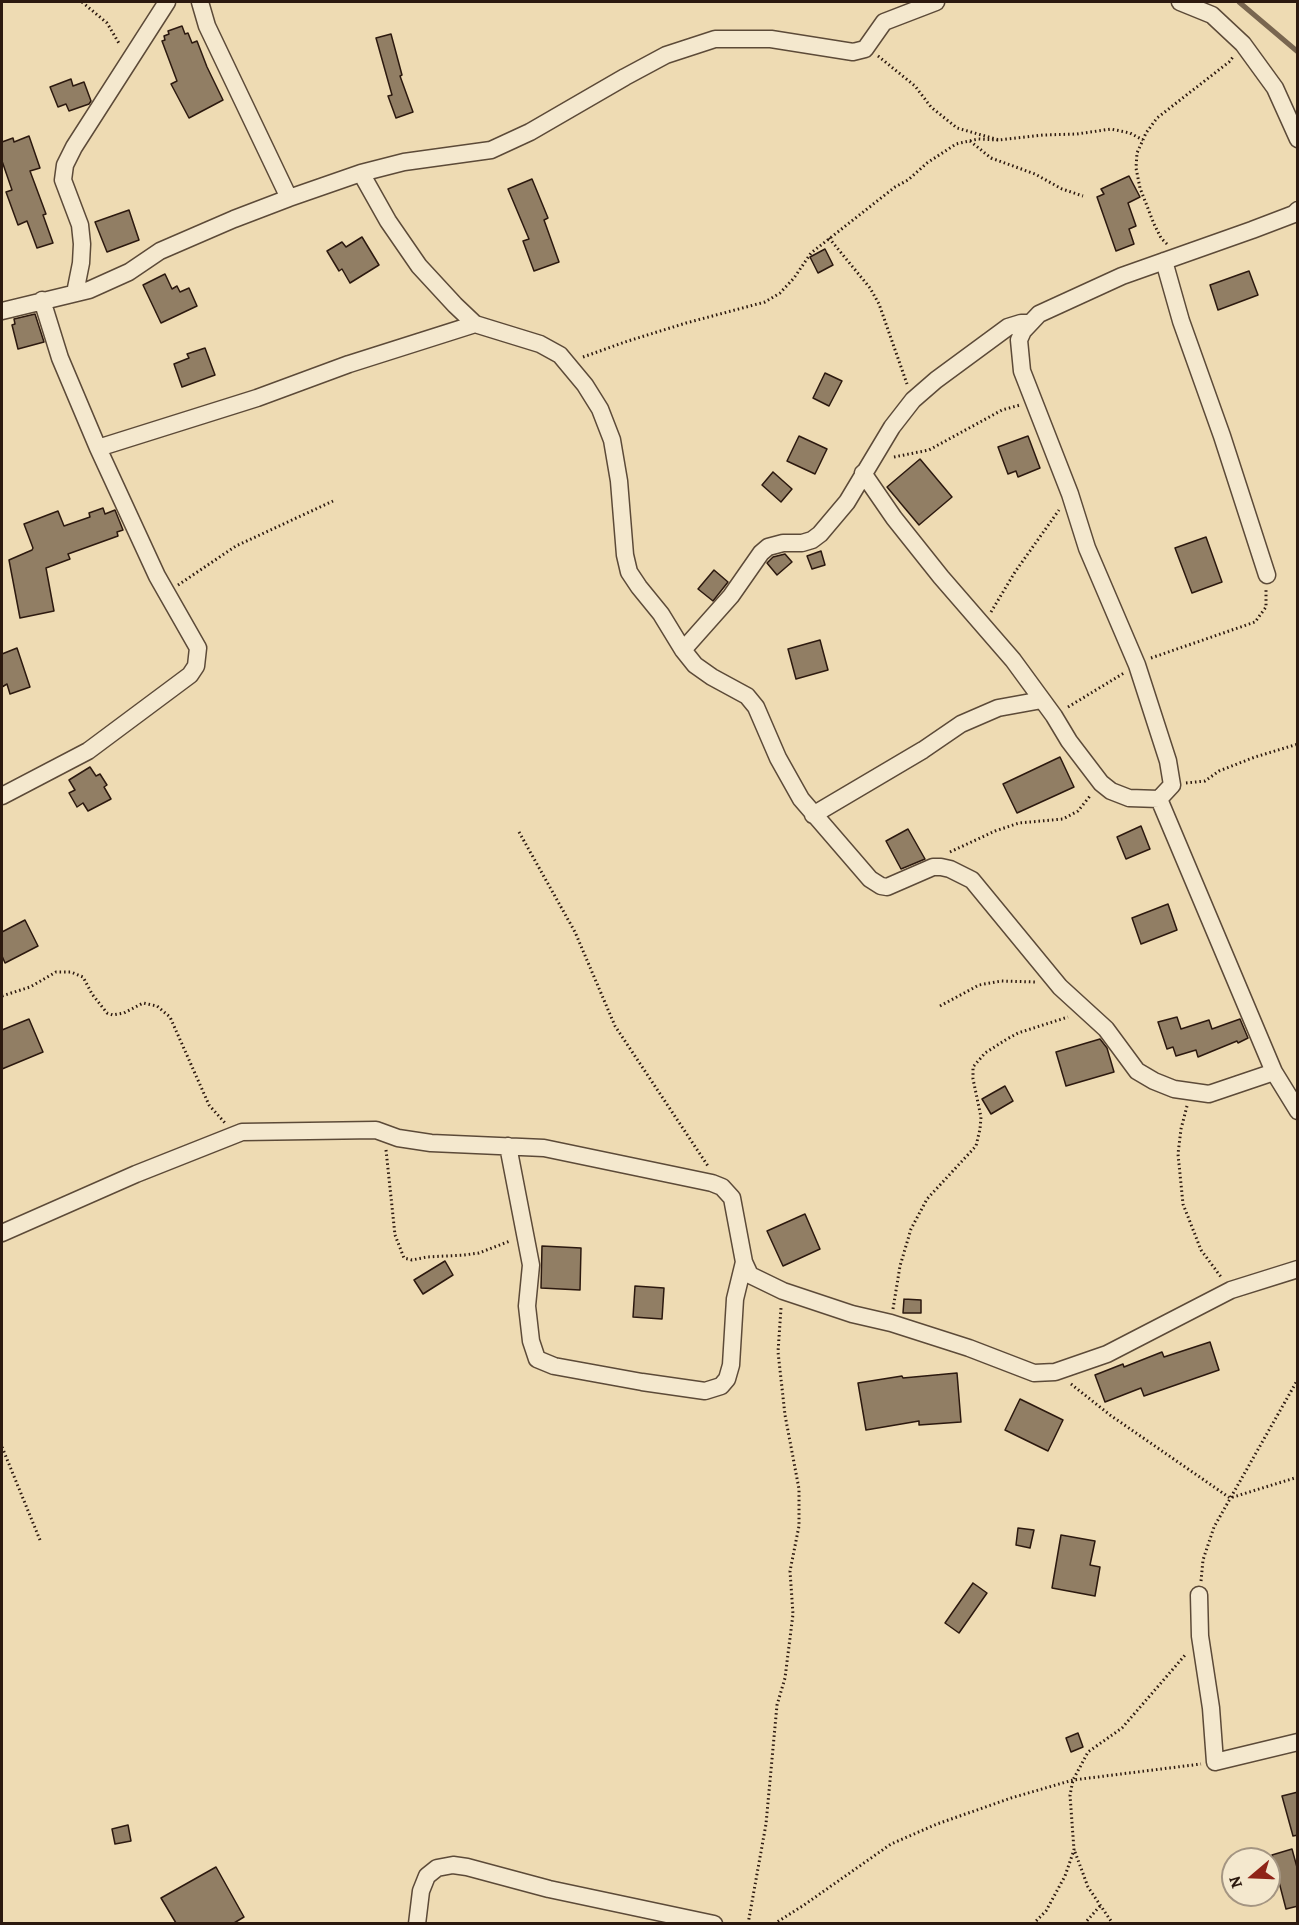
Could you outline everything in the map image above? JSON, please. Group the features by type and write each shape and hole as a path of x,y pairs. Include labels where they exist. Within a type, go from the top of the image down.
{"street":[{"path":"75,293 82,244 80,225 63,180 65,165 74,147 167,2"},
{"path":"200,2 207,26 289,198"},
{"path":"2,311 89,290 129,272 160,251 289,198 361,173 404,162 491,150 530,132 625,76 666,55 715,39 771,39 853,52 865,49 884,22 936,2"},
{"path":"1180,2 1212,15 1243,44 1275,88 1298,139"},
{"path":"361,173 388,221 419,266 455,305 476,324 540,344 560,355 568,363 600,408 612,440 619,481 625,555 630,572 639,588 661,614 695,665 747,696 756,707 778,758 801,800 870,879 887,887 933,867 950,868 972,880 1060,987 1106,1029 1137,1071 1154,1081 1174,1089 1209,1094 1274,1072"},
{"path":"867,467 894,518 982,626 1013,660 1101,783 1111,791 1129,798 1159,799 1173,785 1168,761 1137,665 1087,548 1070,494 1034,401 1019,357 1019,340 1039,314 1112,280 1252,231 1294,214 1298,210"},
{"path":"1164,261 1180,321 1222,436 1267,575"},
{"path":"2,796 88,751 190,675 196,666 198,648 157,576 98,448 60,358 42,300"},
{"path":"683,650 731,596 761,554 776,544 802,543 820,534 847,502 892,427 914,399 1008,327 1030,323"},
{"path":"98,448 257,398 348,364 476,324"},
{"path":"813,815 923,750 961,724 998,708 1042,700"},
{"path":"1159,799 1274,1072 1298,1111"},
{"path":"2,1233 136,1174 242,1132 376,1130 398,1138 431,1143 544,1148 681,1176 722,1187 732,1198 744,1262 750,1275 783,1291 969,1348 1034,1373 1054,1372 1107,1354 1231,1290 1298,1269"},
{"path":"508,1146 531,1265 527,1306 531,1341 537,1359 554,1366 705,1391 721,1386 727,1379 731,1365 735,1299 744,1262"},
{"path":"1199,1595 1200,1636 1211,1708 1215,1762 1298,1742"},
{"path":"417,1923 421,1891 427,1876 437,1868 453,1865 549,1889 714,1923"}],"path":[{"path":"82,2 107,23 130,62"},
{"path":"1188,253 1169,246 1161,238 1140,188 1136,168 1137,153 1157,118 1229,62 1243,44"},
{"path":"865,49 888,63 915,86 931,108 957,128 999,140"},
{"path":"568,363 638,338 765,302 780,293 794,278 811,253 829,238 908,180 927,163 956,144 978,139 999,140 1111,129 1130,132 1143,140"},
{"path":"970,141 991,158 1035,174 1062,189 1083,196"},
{"path":"829,238 870,288 879,304 914,399"},
{"path":"867,467 929,450 1002,410 1034,401"},
{"path":"982,626 1015,572 1070,494"},
{"path":"167,593 236,546 333,501"},
{"path":"1054,716 1137,665 1255,622 1266,607 1267,575"},
{"path":"1173,785 1205,781 1220,771 1255,757 1298,744"},
{"path":"933,867 942,856 995,831 1019,823 1063,819 1078,811 1101,783"},
{"path":"519,832 575,932 615,1026 722,1187"},
{"path":"2,996 30,987 56,972 71,972 83,977 92,994 107,1013 113,1016 143,1003 157,1006 170,1017 209,1106 230,1127 242,1132"},
{"path":"940,1006 979,986 1001,981 1029,981 1060,987"},
{"path":"891,1323 900,1266 911,1229 927,1199 976,1146 981,1129 981,1117 974,1088 974,1067 985,1053 1018,1033 1086,1011"},
{"path":"1190,1091 1178,1154 1183,1204 1201,1251 1231,1290"},
{"path":"376,1130 386,1152 396,1235 404,1258 412,1260 479,1253 525,1235"},
{"path":"748,1923 766,1824 777,1705 785,1678 793,1614 790,1571 799,1526 799,1489 785,1414 778,1352 783,1291"},
{"path":"1054,1372 1110,1415 1230,1498"},
{"path":"1199,1595 1203,1560 1214,1527 1298,1379"},
{"path":"2,1447 40,1540"},
{"path":"1230,1498 1298,1477"},
{"path":"1113,1923 1088,1887 1074,1850 1070,1796 1073,1780 1088,1752 1122,1728 1200,1636"},
{"path":"774,1923 813,1899 891,1844 948,1820 1073,1780 1215,1762"},
{"path":"1033,1923 1046,1911 1065,1876 1074,1850"},
{"path":"1084,1923 1100,1906"}],"building":[{"path":"182,26 192,43 197,41 223,100 189,118 171,84 177,81 162,41 165,40 164,36 169,34 168,31"},
{"path":"391,34 402,75 400,76 413,112 396,118 388,96 392,95 376,38"},
{"path":"71,79 73,86 84,82 91,101 89,104 69,111 66,104 58,107 50,87"},
{"path":"29,136 40,168 30,171 46,214 43,215 53,243 37,248 27,221 18,225 6,192 12,190 2,161 2,142 13,138 14,142"},
{"path":"1129,176 1140,197 1128,203 1136,226 1129,229 1134,244 1116,251 1097,197 1104,194 1101,189"},
{"path":"532,179 548,218 544,220 559,262 534,271 523,241 529,239 508,189"},
{"path":"129,210 139,240 107,252 95,222"},
{"path":"362,237 379,265 350,283 342,269 339,271 327,251 342,242 346,247"},
{"path":"825,249 833,265 818,273 810,257"},
{"path":"1249,271 1258,295 1218,310 1210,285"},
{"path":"165,274 172,289 177,286 180,292 189,288 197,306 161,323 143,285"},
{"path":"35,314 44,342 18,349 12,325 15,324 14,319"},
{"path":"205,348 215,375 182,387 174,364 189,358 187,354"},
{"path":"825,373 842,381 829,406 813,398"},
{"path":"799,436 827,449 815,474 787,461"},
{"path":"1028,436 1040,468 1018,477 1016,471 1008,474 998,447"},
{"path":"920,459 952,497 919,525 887,487"},
{"path":"773,472 792,489 781,502 762,485"},
{"path":"103,508 105,514 115,510 123,530 117,532 118,536 68,554 70,559 46,568 54,611 20,618 9,560 33,548 24,524 58,511 64,526 90,517 89,513"},
{"path":"1206,537 1222,582 1192,593 1175,548"},
{"path":"821,551 825,565 812,569 807,556"},
{"path":"785,554 792,562 777,575 767,563 773,557"},
{"path":"714,570 728,582 713,601 698,589"},
{"path":"820,640 828,670 796,679 788,649"},
{"path":"17,648 30,687 10,694 7,684 2,687 2,654"},
{"path":"1060,757 1074,787 1017,813 1003,784"},
{"path":"90,767 96,776 100,774 107,785 104,787 111,799 88,811 83,803 77,807 69,793 75,790 69,780"},
{"path":"1141,826 1150,849 1126,859 1117,837"},
{"path":"908,829 925,859 901,869 886,841"},
{"path":"1168,904 1177,930 1141,944 1132,918"},
{"path":"25,920 38,946 5,963 2,956 2,932"},
{"path":"1177,1017 1181,1029 1209,1020 1212,1029 1240,1019 1248,1038 1198,1057 1196,1050 1176,1056 1173,1047 1167,1049 1158,1022"},
{"path":"29,1019 43,1052 2,1069 2,1030"},
{"path":"1100,1039 1107,1048 1114,1072 1066,1086 1056,1052"},
{"path":"1005,1086 1013,1101 991,1114 982,1099"},
{"path":"805,1214 820,1249 783,1266 767,1231"},
{"path":"542,1246 581,1248 580,1290 541,1288"},
{"path":"445,1261 453,1275 423,1294 414,1280"},
{"path":"635,1286 664,1288 662,1319 633,1317"},
{"path":"904,1299 921,1300 921,1313 903,1313"},
{"path":"1210,1342 1219,1370 1144,1396 1141,1388 1105,1402 1095,1375 1123,1364 1124,1367 1162,1352 1164,1357"},
{"path":"957,1373 961,1422 919,1425 919,1421 866,1430 858,1383 902,1376 903,1378"},
{"path":"1020,1399 1063,1420 1048,1451 1005,1430"},
{"path":"1018,1528 1034,1530 1030,1548 1016,1545"},
{"path":"1061,1535 1095,1541 1090,1565 1100,1567 1095,1596 1052,1588"},
{"path":"973,1583 987,1593 959,1633 945,1623"},
{"path":"1078,1733 1083,1747 1071,1752 1066,1738"},
{"path":"1298,1792 1298,1835 1293,1836 1282,1796"},
{"path":"128,1825 131,1841 115,1844 112,1829"},
{"path":"1292,1849 1298,1871 1298,1906 1286,1909 1281,1890 1281,1852"},
{"path":"216,1867 244,1917 234,1923 176,1923 161,1898"}],"waterway":[{"path":"1239,2 1298,52"}]}
